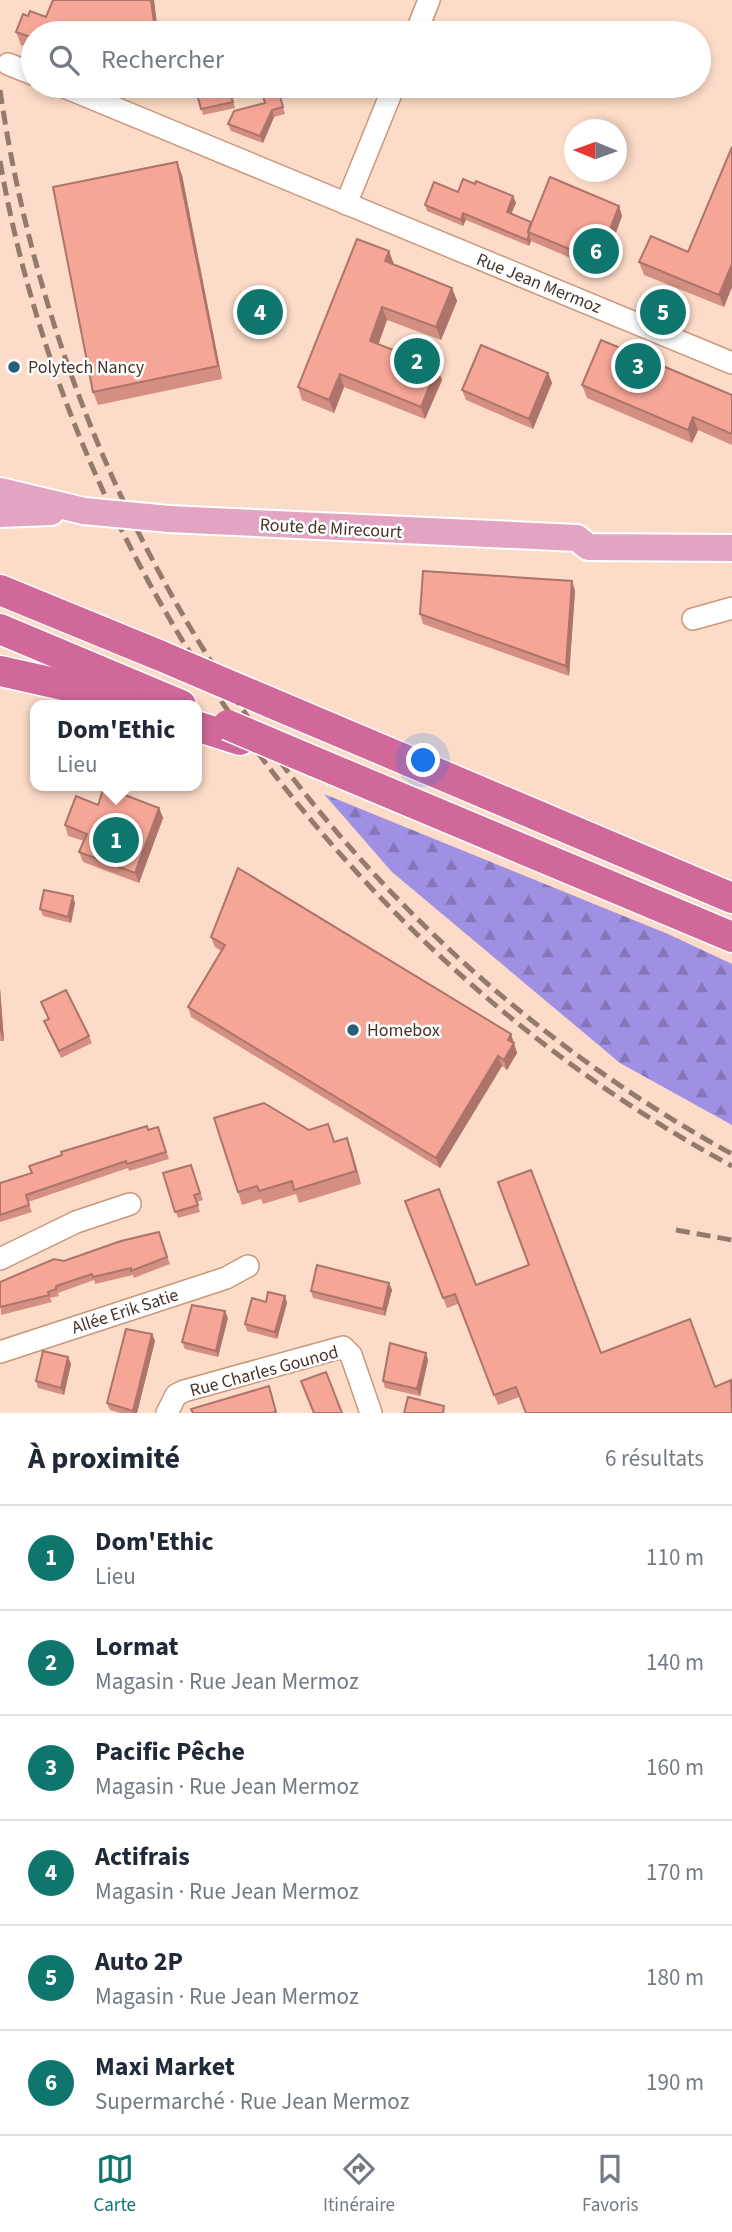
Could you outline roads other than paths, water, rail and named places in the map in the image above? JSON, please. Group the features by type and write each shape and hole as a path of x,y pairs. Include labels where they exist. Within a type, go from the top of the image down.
{"highway":[{"path":"0,590 732,898"},
{"path":"0,629 169,700"},
{"path":"0,671 119,700"},
{"path":"202,715 234,732 313,761 732,937"},
{"path":"202,727 234,732"}],"main road":[{"name":"Route de Mirecourt","path":"0,491 85,511"},
{"name":"Route de Mirecourt","path":"0,514 85,511 169,519 577,538 588,547 732,548"},
{"name":"Route de Mirecourt","path":"577,538 588,529 732,530"}],"street":[{"path":"421,21 429,0"},
{"path":"8,64 21,69"},
{"name":"Rue Jean Mermoz","path":"91,98 732,363"},
{"path":"346,204 389,98"},
{"path":"693,619 732,608"},
{"path":"0,1259 76,1222 131,1204"},
{"name":"Allée Erik Satie","path":"0,1352 226,1278 248,1266"},
{"name":"Rue Charles Gounod","path":"167,1413 176,1395 184,1391 342,1347 351,1355 371,1413"}],"railway":[{"path":"0,90 34,255 86,414 155,566 242,708 343,839 459,959 589,1064 732,1154"},
{"path":"0,161 37,317 92,467 165,611 253,746 355,870 470,983 596,1082 732,1166"},
{"path":"676,1230 732,1240"}],"place":[{"name":"Maxi Market","path":"596,251"},
{"name":"Actifrais","path":"260,312"},
{"name":"Auto 2P","path":"663,312"},
{"name":"Lormat","path":"417,361"},
{"name":"Pacific Pêche","path":"638,366"},
{"name":"Polytech Nancy","path":"14,367"},
{"name":"Dom'Ethic","path":"116,840"},
{"name":"Homebox","path":"353,1030"}]}
